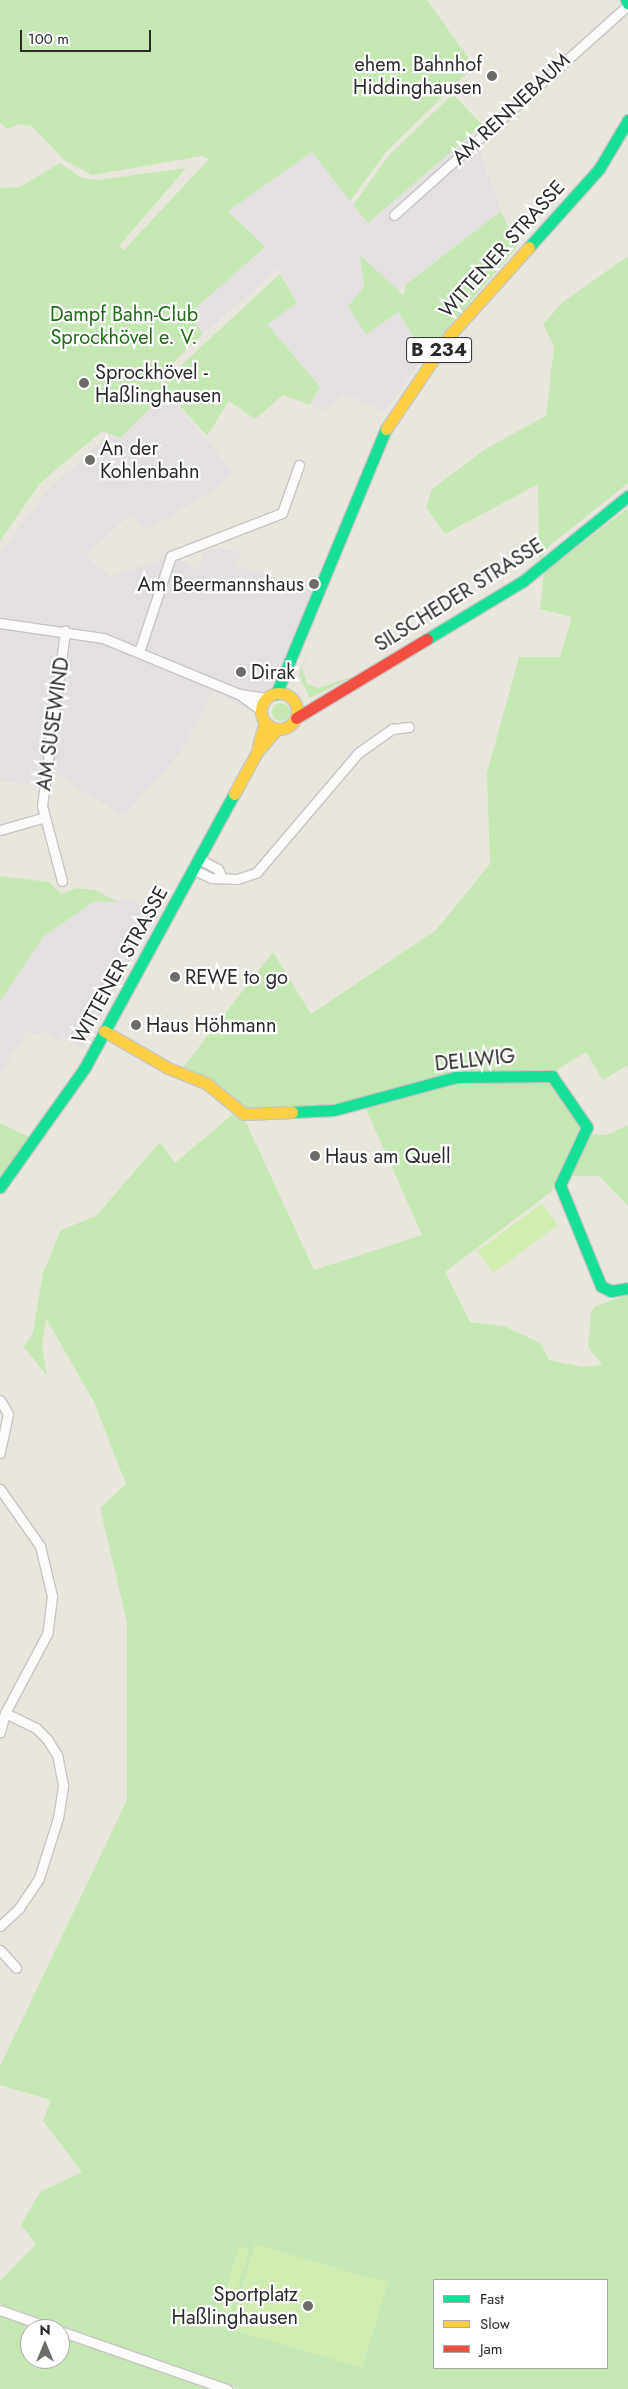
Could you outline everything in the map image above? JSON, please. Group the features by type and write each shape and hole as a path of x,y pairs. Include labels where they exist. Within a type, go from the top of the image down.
{"main road":[{"path":"626,0 628,4"},
{"name":"WITTENER STRASSE","path":"272,696 297,651 365,472 393,414 450,335 599,170 628,120"},
{"name":"SILSCHEDER STRASSE","path":"296,718 523,581 628,496"},
{"name":"WITTENER STRASSE","path":"293,700 297,651"},
{"path":"272,696 293,700 296,718 288,726 277,729 263,717 272,696"},
{"name":"SILSCHEDER STRASSE","path":"293,700 326,699"},
{"name":"WITTENER STRASSE","path":"257,752 263,717"},
{"name":"WITTENER STRASSE","path":"0,1186 58,1110 194,870 257,752 277,729"},
{"name":"DELLWIG","path":"104,1031 160,1064 206,1083 244,1114 334,1110 451,1078 552,1076 586,1127 560,1185 580,1226 601,1286 611,1291 628,1288"}],"street":[{"name":"AM RENNEBAUM","path":"394,215 628,4"},
{"path":"139,652 171,556 282,513 299,465"},
{"path":"0,623 65,631 139,652 239,694 272,696"},
{"name":"AM SUSEWIND","path":"62,881 42,818 65,631"},
{"path":"239,694 263,717"},
{"path":"194,870 222,878 243,879 256,873 352,759 392,729 409,727"},
{"name":"AM SUSEWIND","path":"1,828 42,818"},
{"path":"200,859 218,869 222,878"},
{"path":"0,1400 8,1420 0,1453"},
{"path":"0,1489 40,1546 52,1596 47,1634 5,1714 0,1732"},
{"path":"0,1926 19,1908 39,1878 63,1785 61,1764 50,1743 36,1728 5,1714"},
{"path":"0,1950 16,1968"},
{"path":"0,2310 26,2319"},
{"path":"70,2334 227,2389"}],"shaded area":[{"path":"467,138 478,147 501,211 397,290 361,256 364,287 348,306 366,335 397,312 425,355 385,412 345,394 324,410 309,405 320,387 267,324 290,288 277,269 203,334 190,313 265,247 228,211 312,152 368,223"},
{"path":"167,392 233,472 213,490 147,530 131,514 86,555 110,577 158,561 166,552 198,569 204,551 220,548 241,553 236,565 314,591 261,716 213,692 179,754 124,816 54,773 41,772 39,786 0,781 0,554 46,492 107,436 120,438"},
{"path":"130,899 157,913 83,1049 63,1036 60,1042 42,1031 36,1035 27,1031 0,1074 0,1001 44,936 95,901"}],"green space":[{"name":"Dampf Bahn-Club Sprockhövel e. V.","path":"0,0 427,0 474,66 386,152 350,201 312,152 228,211 265,247 190,313 203,334 156,379 162,383 280,274 297,303 267,324 320,387 309,405 283,395 255,419 229,401 207,436 167,392 120,438 102,431 40,483 0,541 0,188 20,187 60,163 82,178 98,180 186,168 119,246 124,250 209,159 202,156 92,175 64,160 32,126 20,124 7,129 0,122"},
{"path":"453,94 482,125 368,223 353,205 389,155"},
{"path":"501,211 517,247 425,355 398,312 366,335 348,306 364,287 360,255 404,296 405,285"},
{"path":"628,256 628,483 548,547 539,563 538,484 445,534 426,507 432,489 487,448 546,416 554,347 543,324 563,302"},
{"path":"628,508 628,1065 603,1080 586,1052 555,1071 439,1078 329,1108 246,1109 181,1070 273,952 311,1014 436,930 490,864 487,773 519,657 560,657 572,617 540,609 544,573"},
{"path":"314,630 302,668 307,684 318,688 354,676 310,698 299,675"},
{"path":"281,703 287,706 290,712 287,718 281,721 275,718 272,712 275,706"},
{"path":"0,876 49,882 62,894 76,888 95,890 118,902 95,901 44,936 0,1001"},
{"path":"552,1076 581,1124 551,1192 445,1272 470,1322 504,1326 540,1343 549,1360 582,1367 602,1365 588,1347 591,1312 596,1306 628,1295 628,2389 240,2389 70,2329 70,2319 42,2319 0,2304 0,2281 36,2244 21,2225 40,2192 82,2172 43,2121 51,2100 0,2085 0,2066 127,1800 127,1622 100,1508 126,1484 94,1402 46,1318 42,1346 47,1376 24,1347 33,1332 43,1273 61,1230 96,1216 160,1142 175,1163 234,1113 244,1118 314,1270 422,1235 365,1107 443,1081"},
{"path":"0,1123 33,1139 0,1178"},
{"path":"628,1125 628,1206 599,1176 567,1176 585,1134 607,1135"},
{"path":"542,1203 558,1225 493,1273 477,1251"},
{"name":"Sportplatz Haßlinghausen","path":"255,2244 388,2283 362,2368 229,2329"},
{"path":"239,2247 249,2250 231,2313 220,2310"},
{"path":"0,2315 20,2322 20,2369 70,2369 70,2338 216,2389 0,2389"}],"traffic: fast":[{"path":"626,0 628,4"},
{"path":"529,247 599,169 628,120"},
{"path":"276,694 386,429"},
{"path":"427,639 523,581 628,496"},
{"path":"0,1187 84,1069 234,794"},
{"path":"292,1112 334,1110 456,1077 552,1076 587,1127 560,1185 601,1286 611,1291 628,1288"}],"traffic: slow":[{"path":"386,429 450,335 529,247"},
{"path":"279,693 292,698 297,711 292,724 279,729 266,724 261,711 266,698 279,693"},
{"path":"258,746 265,722"},
{"path":"234,794 257,752 277,729"},
{"path":"104,1031 168,1068 206,1083 244,1114 292,1112"}],"traffic: jam":[{"path":"296,718 427,639"}],"place":[{"name":"ehem. Bahnhof Hiddinghausen","path":"492,76"},
{"name":"Sprockhövel - Haßlinghausen","path":"84,383"},
{"name":"An der Kohlenbahn","path":"90,460"},
{"name":"Am Beermannshaus","path":"314,584"},
{"name":"Dirak","path":"241,672"},
{"name":"REWE to go","path":"175,977"},
{"name":"Haus Höhmann","path":"136,1025"},
{"name":"Haus am Quell","path":"315,1156"},
{"name":"Sportplatz Haßlinghausen","path":"308,2306"}]}
